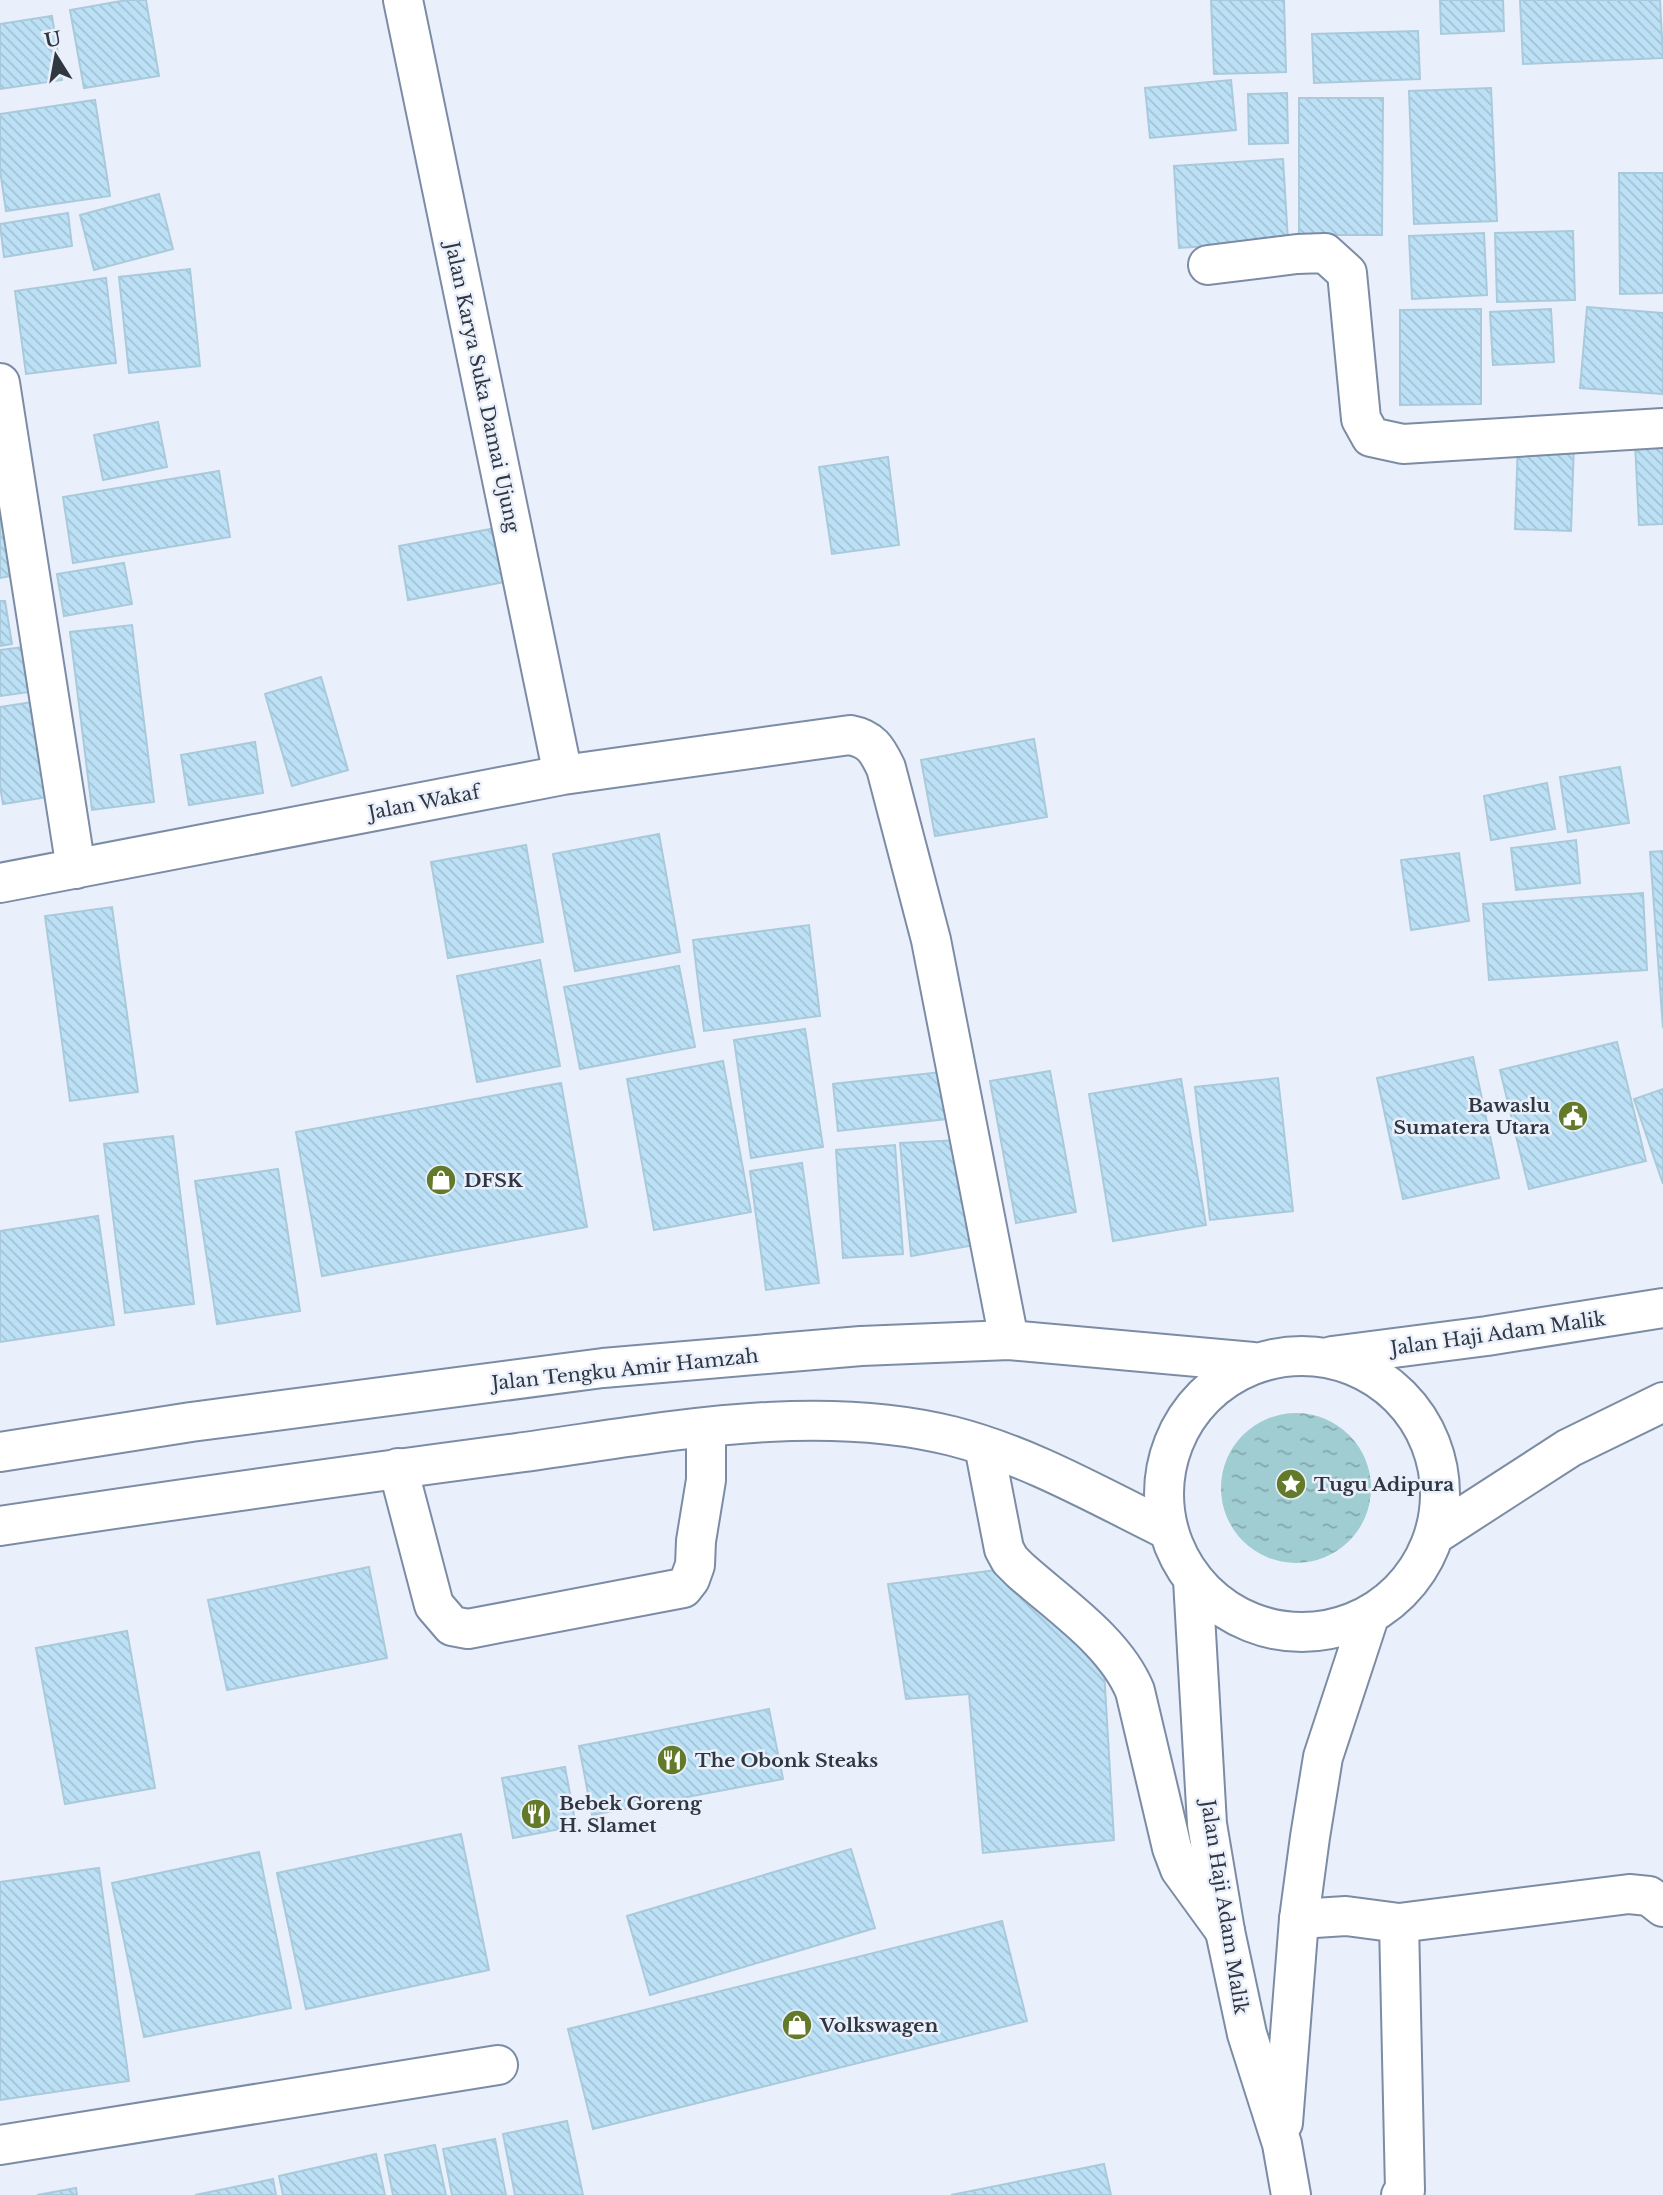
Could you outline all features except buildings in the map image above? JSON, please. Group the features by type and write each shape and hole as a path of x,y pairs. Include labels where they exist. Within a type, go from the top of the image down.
{"main road":[{"name":"Jalan Karya Suka Damai Ujung","path":"403,0 563,775"},
{"path":"1208,265 1325,253 1347,273 1361,419 1371,437 1403,444 1663,428"},
{"path":"0,383 76,869"},
{"name":"Jalan Wakaf","path":"0,883 563,775 850,735 871,741 886,768 931,940 1009,1340"},
{"name":"Jalan Haji Adam Malik","path":"1254,1362 1332,1356 1487,1336 1663,1308"},
{"name":"Jalan Tengku Amir Hamzah","path":"0,1452 191,1422 603,1368 861,1346 1009,1340 1254,1362"},
{"path":"1254,1362 1197,1400 1178,1436 1166,1460 1166,1529 1193,1580 1229,1612 1275,1630 1325,1631 1370,1614 1411,1580 1436,1534 1442,1477 1423,1423 1385,1380 1332,1356"},
{"path":"1436,1534 1569,1448 1663,1402"},
{"path":"0,1526 215,1493 706,1427 797,1421 877,1424 950,1436 984,1446 1062,1477 1166,1529"},
{"path":"398,1468 434,1605 452,1626 468,1629 683,1588 690,1580 695,1565 706,1480 706,1427"},
{"path":"984,1446 1000,1535 1010,1560 1117,1657 1129,1675 1172,1848 1180,1869 1225,1931"},
{"name":"Jalan Haji Adam Malik","path":"1193,1580 1207,1824 1225,1931 1247,2034 1282,2144 1291,2195"},
{"name":"Jalan Haji Adam Malik","path":"1282,2144 1299,1919 1323,1757 1370,1614"},
{"path":"1299,1919 1346,1916 1399,1923 1629,1894 1649,1896 1663,1907"},
{"path":"1399,1923 1405,2190 1401,2195"},
{"path":"0,2145 498,2065"}],"water":[{"path":"1296,1413 1325,1418 1349,1435 1366,1459 1371,1488 1366,1517 1349,1541 1325,1558 1296,1563 1267,1558 1243,1541 1226,1517 1221,1488 1226,1459 1243,1435 1267,1418"}],"place":[{"name":"Bawaslu Sumatera Utara","path":"1573,1116"},
{"name":"DFSK","path":"441,1180"},
{"name":"Tugu Adipura","path":"1291,1484"},
{"name":"The Obonk Steaks","path":"672,1760"},
{"name":"Bebek Goreng H. Slamet","path":"536,1814"},
{"name":"Volkswagen","path":"797,2025"}]}
